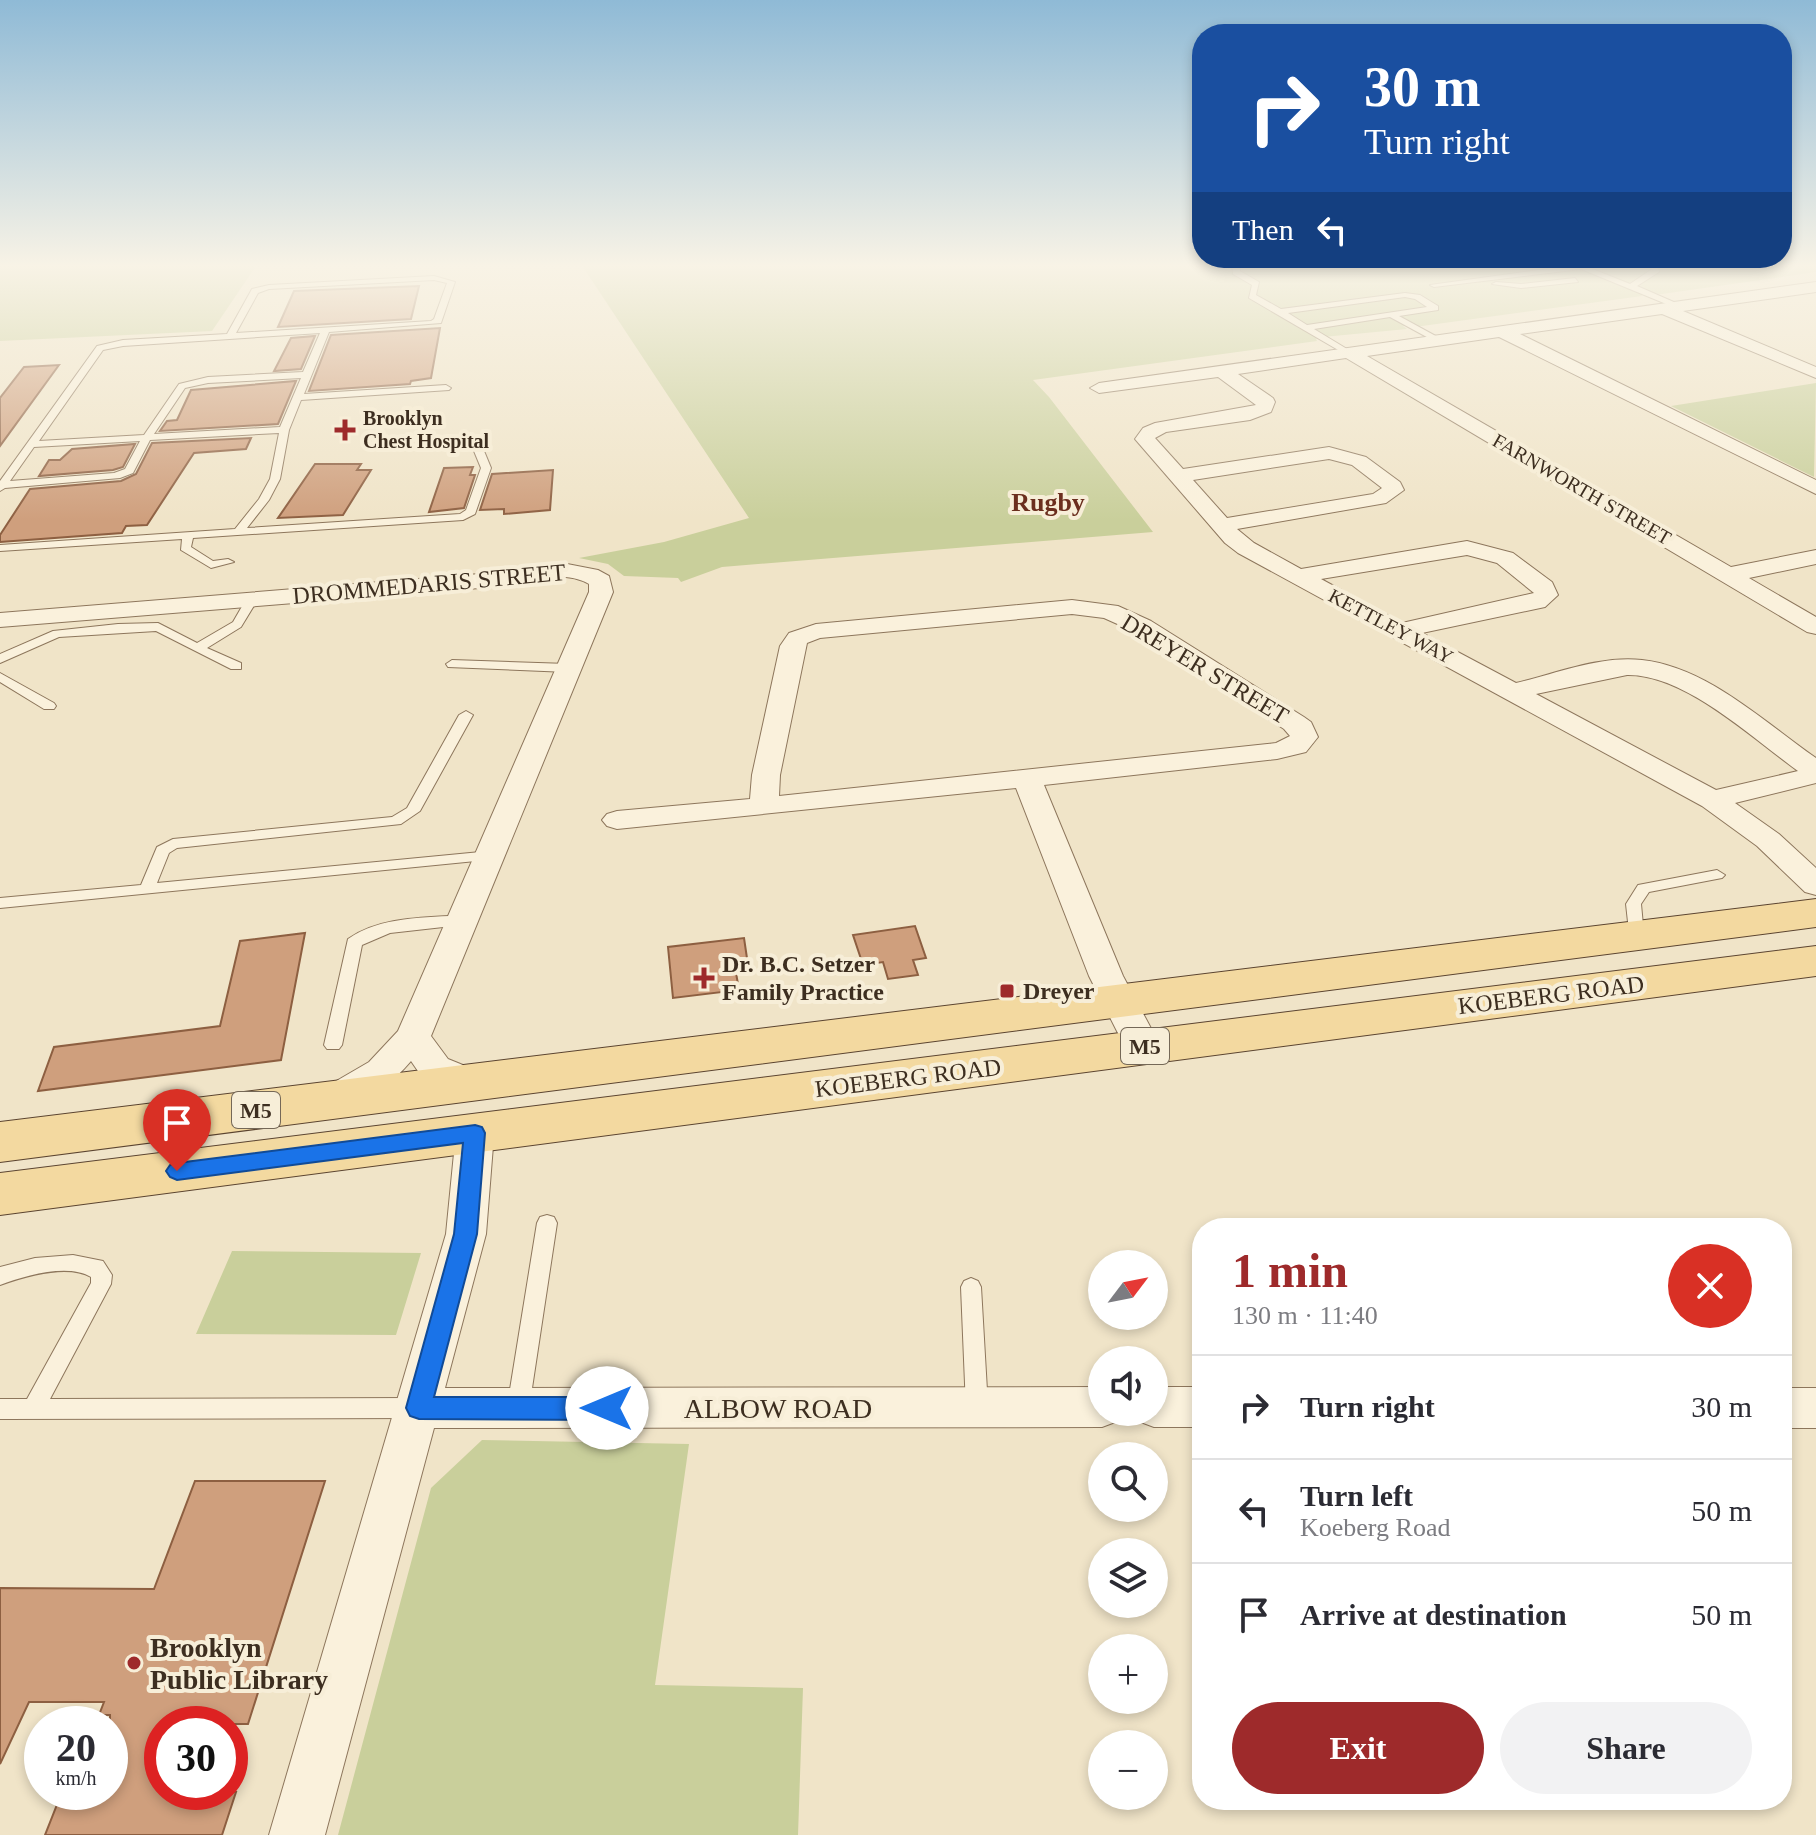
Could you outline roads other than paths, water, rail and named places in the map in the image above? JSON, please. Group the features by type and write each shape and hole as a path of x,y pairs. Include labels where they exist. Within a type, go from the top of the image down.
{"main road":[{"name":"KOEBERG ROAD","path":"0,1142 1816,913"},
{"name":"KOEBERG ROAD","path":"0,1194 1816,961"}],"street":[{"path":"1099,388 1366,350"},
{"path":"1538,350 1816,488"},
{"path":"1764,350 1816,373"},
{"name":"FARNWORTH STREET","path":"1348,352 1816,627"},
{"name":"KETTLEY WAY","path":"1222,371 1266,405 1250,414 1162,427 1146,435 1148,444 1221,525 1246,548 1712,800 1768,840 1816,885"},
{"path":"1177,476 1329,453 1359,461 1393,486 1390,494 1379,499 1221,525"},
{"path":"1298,576 1467,548 1505,558 1544,587 1546,595 1537,602 1398,631"},
{"path":"1727,575 1816,557"},
{"name":"DROMMEDARIS STREET","path":"0,620 492,580 556,571 585,572 601,581 601,592 413,1037 382,1071 333,1100"},
{"name":"DREYER STREET","path":"617,820 764,806 1277,751 1296,746 1304,737 1301,728 1294,723 1142,626 1109,611 1072,607 816,631 798,638 792,646 766,775 764,806"},
{"path":"1513,692 1622,668 1658,670 1695,687 1816,773"},
{"path":"1712,800 1816,773"},
{"path":"1026,777 1106,976 1143,1047"},
{"path":"413,1037 435,1068 472,1083"},
{"path":"297,1835 466,1234 475,1133"},
{"name":"ALBOW ROAD","path":"419,1408 1088,1407"},
{"path":"1168,1407 1192,1407"},
{"path":"1792,1408 1816,1408"}],"lane":[{"path":"1,486 99,350"},
{"path":"239,531 275,479 284,430 317,350"},
{"path":"1344,350 1348,352"},
{"path":"1,486 124,474 129,471 147,437 182,386 208,380 307,375"},
{"path":"297,397 446,388"},
{"path":"31,444 284,430"},
{"path":"0,548 463,517 471,512 486,468 479,451"},
{"path":"189,534 185,548 211,565 228,562"},
{"path":"197,648 243,621 252,599"},
{"path":"0,659 57,634 158,627 236,666"},
{"path":"452,664 568,668"},
{"path":"0,677 49,706"},
{"path":"147,889 162,850 173,844 385,822 405,817 413,811 466,715"},
{"path":"0,903 491,856"},
{"path":"1636,936 1632,902 1644,888 1717,875"},
{"path":"333,1045 354,943 361,936 376,931 464,920"},
{"path":"518,1408 547,1223"},
{"path":"0,1276 33,1267 85,1264 96,1267 102,1275 101,1284 33,1409"},
{"path":"971,1287 977,1408"},
{"path":"0,1409 419,1408"}],"place":[{"name":"Brooklyn Chest Hospital","path":"345,430"},
{"name":"Dr. B.C. Setzer Family Practice","path":"704,978"},
{"name":"Dreyer","path":"1007,991"},
{"name":"Brooklyn Public Library","path":"134,1663"}],"district":[{"name":"Rugby","path":"1048,502"}]}
